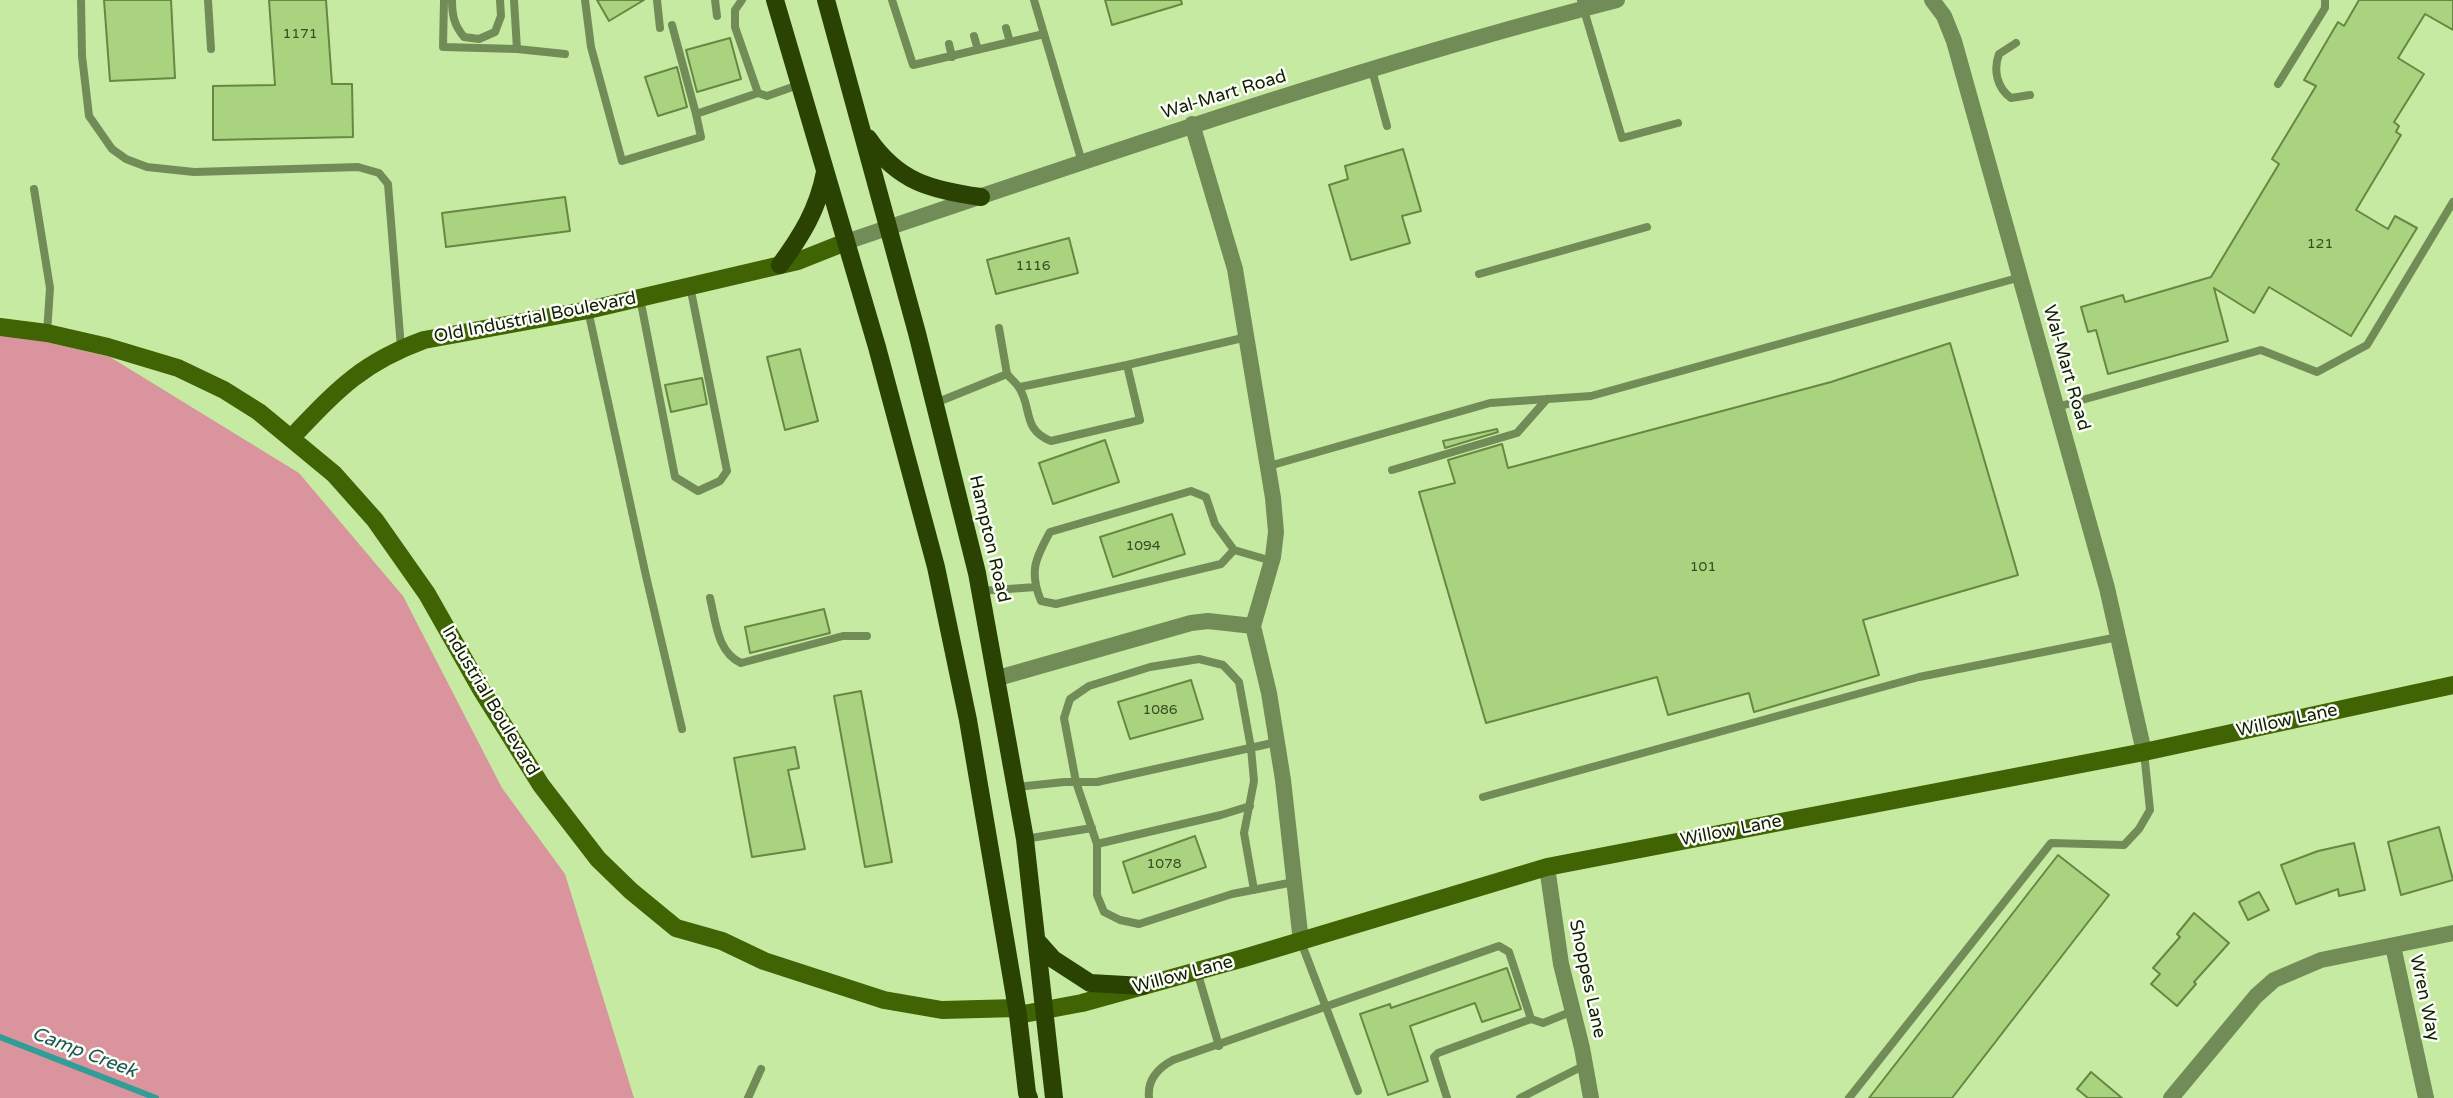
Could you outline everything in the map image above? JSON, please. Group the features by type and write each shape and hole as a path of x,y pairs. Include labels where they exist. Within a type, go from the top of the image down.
{"main road":[{"path":"775,0 906,449 941,591 962,687 1017,1012 1028,1095"},
{"name":"Hampton Road","path":"826,0 888,228 980,591 998,678 1025,839 1054,1098"},
{"path":"861,128 877,152 898,172 917,183 981,197"},
{"path":"780,265 814,212 825,169"},
{"path":"1037,941 1053,959 1090,983 1143,986"}],"street":[{"name":"Wal-Mart Road","path":"846,243 1192,124 1582,4 1617,0"},
{"name":"Wal-Mart Road","path":"1932,0 1944,16 1954,41 2021,277 2118,637 2144,752"},
{"path":"1192,124 1235,269 1269,466 1276,532 1272,561 1253,626 1277,742 1301,942"},
{"name":"Old Industrial Boulevard","path":"292,437 329,398 359,372 401,348 448,334 588,310 798,261 846,243"},
{"name":"Industrial Boulevard","path":"0,327 47,333 108,347 178,368 225,390 258,412 292,437 334,474 375,520 427,594 482,691 541,785 598,859 631,891 676,928 722,941 764,961 884,1000 942,1010 1017,1012"},
{"path":"998,678 1191,623 1208,621 1253,626"},
{"name":"Willow Lane","path":"1017,1012 1082,1003 1301,942 1547,867 2144,752 2453,685"},
{"name":"Shoppes Lane","path":"1547,867 1561,964 1591,1098"},
{"path":"2171,1098 2256,996 2274,980 2321,960 2453,933"},
{"name":"Wren Way","path":"2393,946 2426,1098"}],"lane":[{"path":"80,0 82,56 89,116 112,149 127,159 147,167 194,172 358,167 379,173 388,184 401,348"},
{"path":"208,0 211,49"},
{"path":"444,0 443,47 517,49 565,54"},
{"path":"452,0 453,19 459,31 464,37 479,39 495,32 501,16 500,0"},
{"path":"514,0 517,49"},
{"path":"585,0 591,47 622,161 701,137 672,25"},
{"path":"657,0 660,28"},
{"path":"715,0 717,16"},
{"path":"742,0 735,10 734,27 758,93"},
{"path":"892,0 913,65 1044,34"},
{"path":"1034,0 1082,162"},
{"path":"2278,84 2325,8 2325,0"},
{"path":"1582,4 1622,138 1678,123"},
{"path":"1006,29 1010,42"},
{"path":"974,36 978,50"},
{"path":"2016,43 1999,54 1996,61 1999,83 2004,93 2011,98 2030,95"},
{"path":"948,44 952,57"},
{"path":"1372,70 1387,126"},
{"path":"696,114 758,93 767,96 801,84"},
{"path":"34,189 50,288 47,333"},
{"path":"2057,407 2261,350 2317,372 2367,345 2453,202"},
{"path":"1479,274 1647,227"},
{"path":"1269,466 1490,404 1591,396 2021,277"},
{"path":"640,298 675,477 698,491 720,481 727,471 690,286"},
{"path":"588,310 682,729"},
{"path":"999,328 1007,374 1020,387 1030,424 1038,436 1051,441 1140,420 1127,365"},
{"path":"1020,387 1247,337"},
{"path":"933,404 1007,374"},
{"path":"1392,470 1517,433 1547,399"},
{"path":"1234,550 1221,564 1056,604 1041,601 1036,587 1034,566 1050,532 1191,491 1206,497 1215,524 1234,550 1272,561"},
{"path":"980,591 1036,587"},
{"path":"710,598 722,645 729,657 741,663 843,636 867,636"},
{"path":"1483,797 1919,677 2118,637"},
{"path":"1254,890 1244,833 1254,781 1251,748 1239,682 1223,665 1199,659 1150,667 1089,686 1070,699 1064,718 1076,782 1097,844 1097,895 1104,912 1119,920 1139,924 1232,894 1254,890 1294,882"},
{"path":"1017,787 1097,782 1277,742"},
{"path":"1849,1098 2052,843 2124,845 2139,829 2150,810 2144,752"},
{"path":"1097,844 1250,806"},
{"path":"1025,839 1091,828"},
{"path":"1301,942 1358,1091"},
{"path":"1149,1098 1148,1091 1154,1076 1165,1065 1499,946 1509,952 1531,1019"},
{"path":"1197,971 1219,1046"},
{"path":"1447,1098 1434,1057 1438,1053 1531,1019 1543,1023 1573,1011"},
{"path":"1520,1098 1585,1065"},
{"path":"748,1098 761,1069"}],"shaded area":[{"path":"0,331 110,357 299,473 403,596 502,788 565,874 634,1098 0,1098"}],"building":[{"path":"104,0 171,0 175,78 110,81"},
{"path":"269,0 326,0 332,84 352,84 353,137 213,140 213,86 275,85"},
{"path":"597,0 644,0 609,21"},
{"path":"1105,0 1181,0 1182,4 1112,25"},
{"path":"2359,0 2453,0 2453,30 2425,14 2398,58 2424,74 2394,122 2399,126 2396,132 2401,135 2356,210 2388,229 2395,216 2417,228 2351,336 2269,287 2254,313 2214,288 2228,341 2108,374 2096,330 2088,332 2081,307 2123,295 2125,302 2211,277 2279,164 2272,159 2316,86 2304,80 2338,22 2344,26"},
{"path":"730,38 741,79 697,92 686,50"},
{"path":"677,67 687,107 658,116 645,77"},
{"path":"1403,149 1421,211 1402,216 1410,243 1351,260 1329,185 1348,179 1345,166"},
{"path":"565,197 570,231 446,247 442,213"},
{"path":"1069,238 1078,273 996,294 987,260"},
{"path":"1950,343 2018,575 1863,620 1879,675 1754,712 1749,693 1668,715 1657,677 1486,723 1419,492 1455,483 1448,460 1502,444 1508,468 1831,382"},
{"path":"800,349 818,421 785,430 767,357"},
{"path":"702,378 707,404 671,412 665,385"},
{"path":"1497,429 1498,432 1445,448 1443,441"},
{"path":"1105,440 1119,482 1053,504 1039,463"},
{"path":"1172,514 1185,554 1113,577 1100,537"},
{"path":"824,609 830,633 750,653 745,627"},
{"path":"1191,680 1203,719 1130,739 1118,702"},
{"path":"861,691 892,862 865,867 834,696"},
{"path":"795,747 799,768 788,770 805,849 752,857 734,758"},
{"path":"2439,827 2453,880 2401,895 2388,842"},
{"path":"1195,836 1206,867 1133,893 1123,862"},
{"path":"2354,843 2365,890 2339,896 2338,889 2296,904 2281,865 2318,851"},
{"path":"2058,855 2109,895 1952,1098 1869,1098"},
{"path":"2259,892 2269,910 2248,920 2239,902"},
{"path":"2194,913 2229,943 2194,982 2196,984 2177,1006 2151,984 2160,974 2153,968 2180,937 2177,934"},
{"path":"1507,968 1521,1009 1482,1022 1475,1003 1410,1026 1428,1081 1388,1095 1360,1014 1390,1004 1391,1008"},
{"path":"2091,1072 2122,1098 2088,1098 2077,1089"}],"waterway":[{"name":"Camp Creek","path":"0,1037 156,1098"}]}
